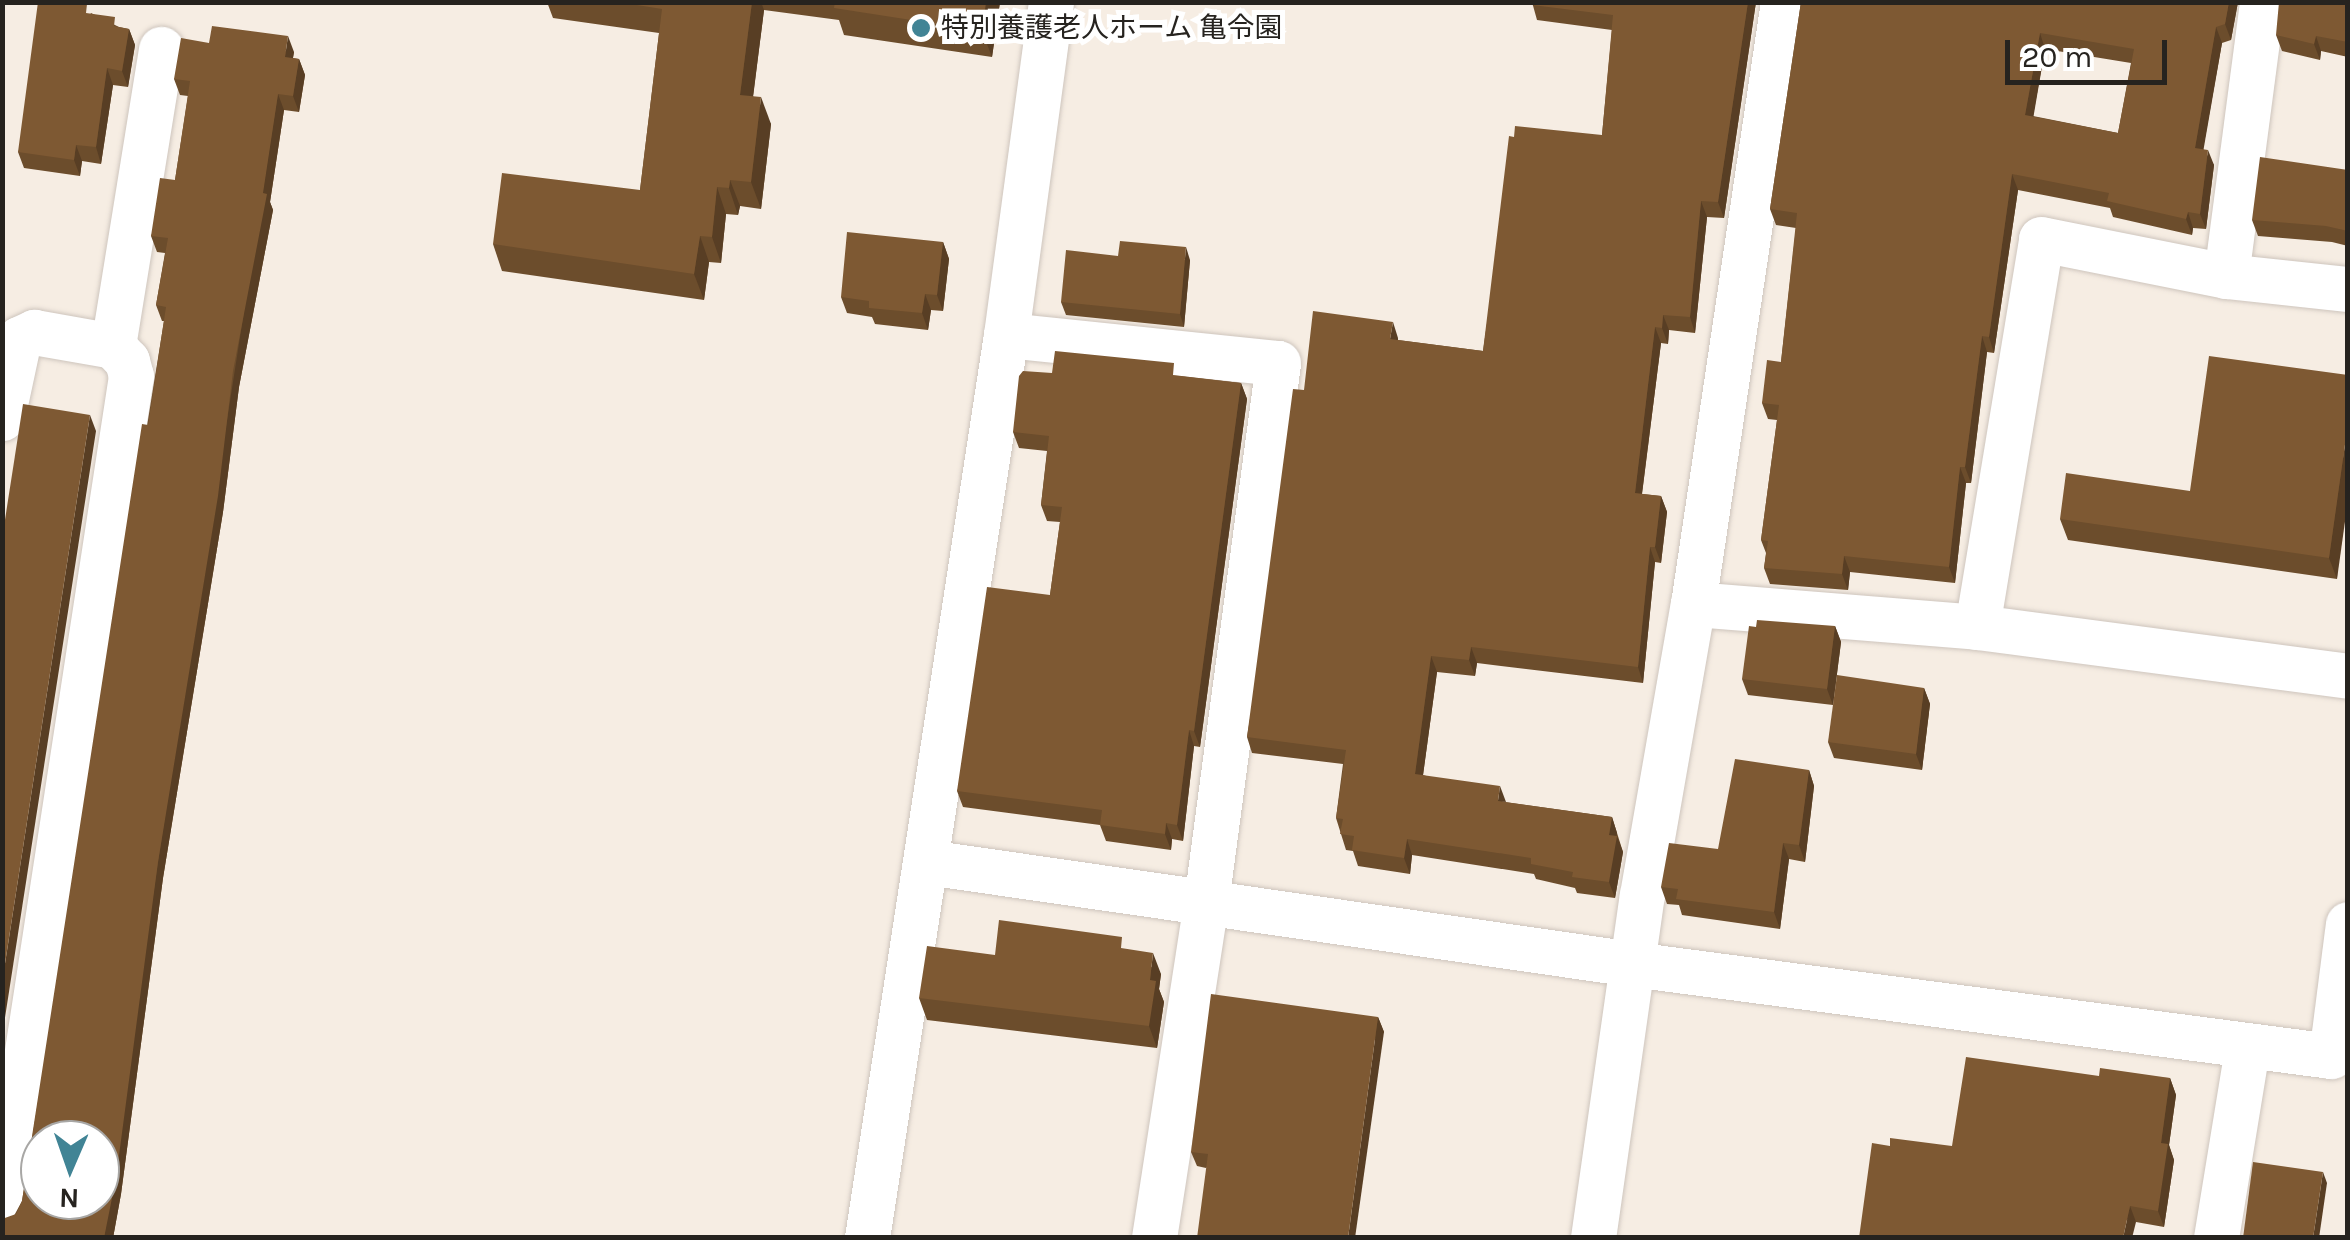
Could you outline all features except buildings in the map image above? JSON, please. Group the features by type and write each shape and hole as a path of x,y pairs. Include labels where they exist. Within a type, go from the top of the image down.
{"street":[{"path":"867,1238 1006,335 1051,2"},
{"path":"1593,1238 1632,964 1692,604 1784,2"},
{"path":"2226,276 2262,2"},
{"path":"113,346 161,50"},
{"path":"1977,627 2042,239 2226,276 2348,289"},
{"path":"2,418 19,339 34,332 113,346 128,361 130,376 2,1213"},
{"path":"1006,335 1278,363 1206,902 1154,1238"},
{"path":"1692,604 1977,627 2348,676"},
{"path":"926,862 1632,964 2246,1048 2331,1056 2348,924"},
{"path":"2216,1238 2246,1048"}],"place":[{"name":"特別養護老人ホーム 亀令園","path":"921,28"}]}
